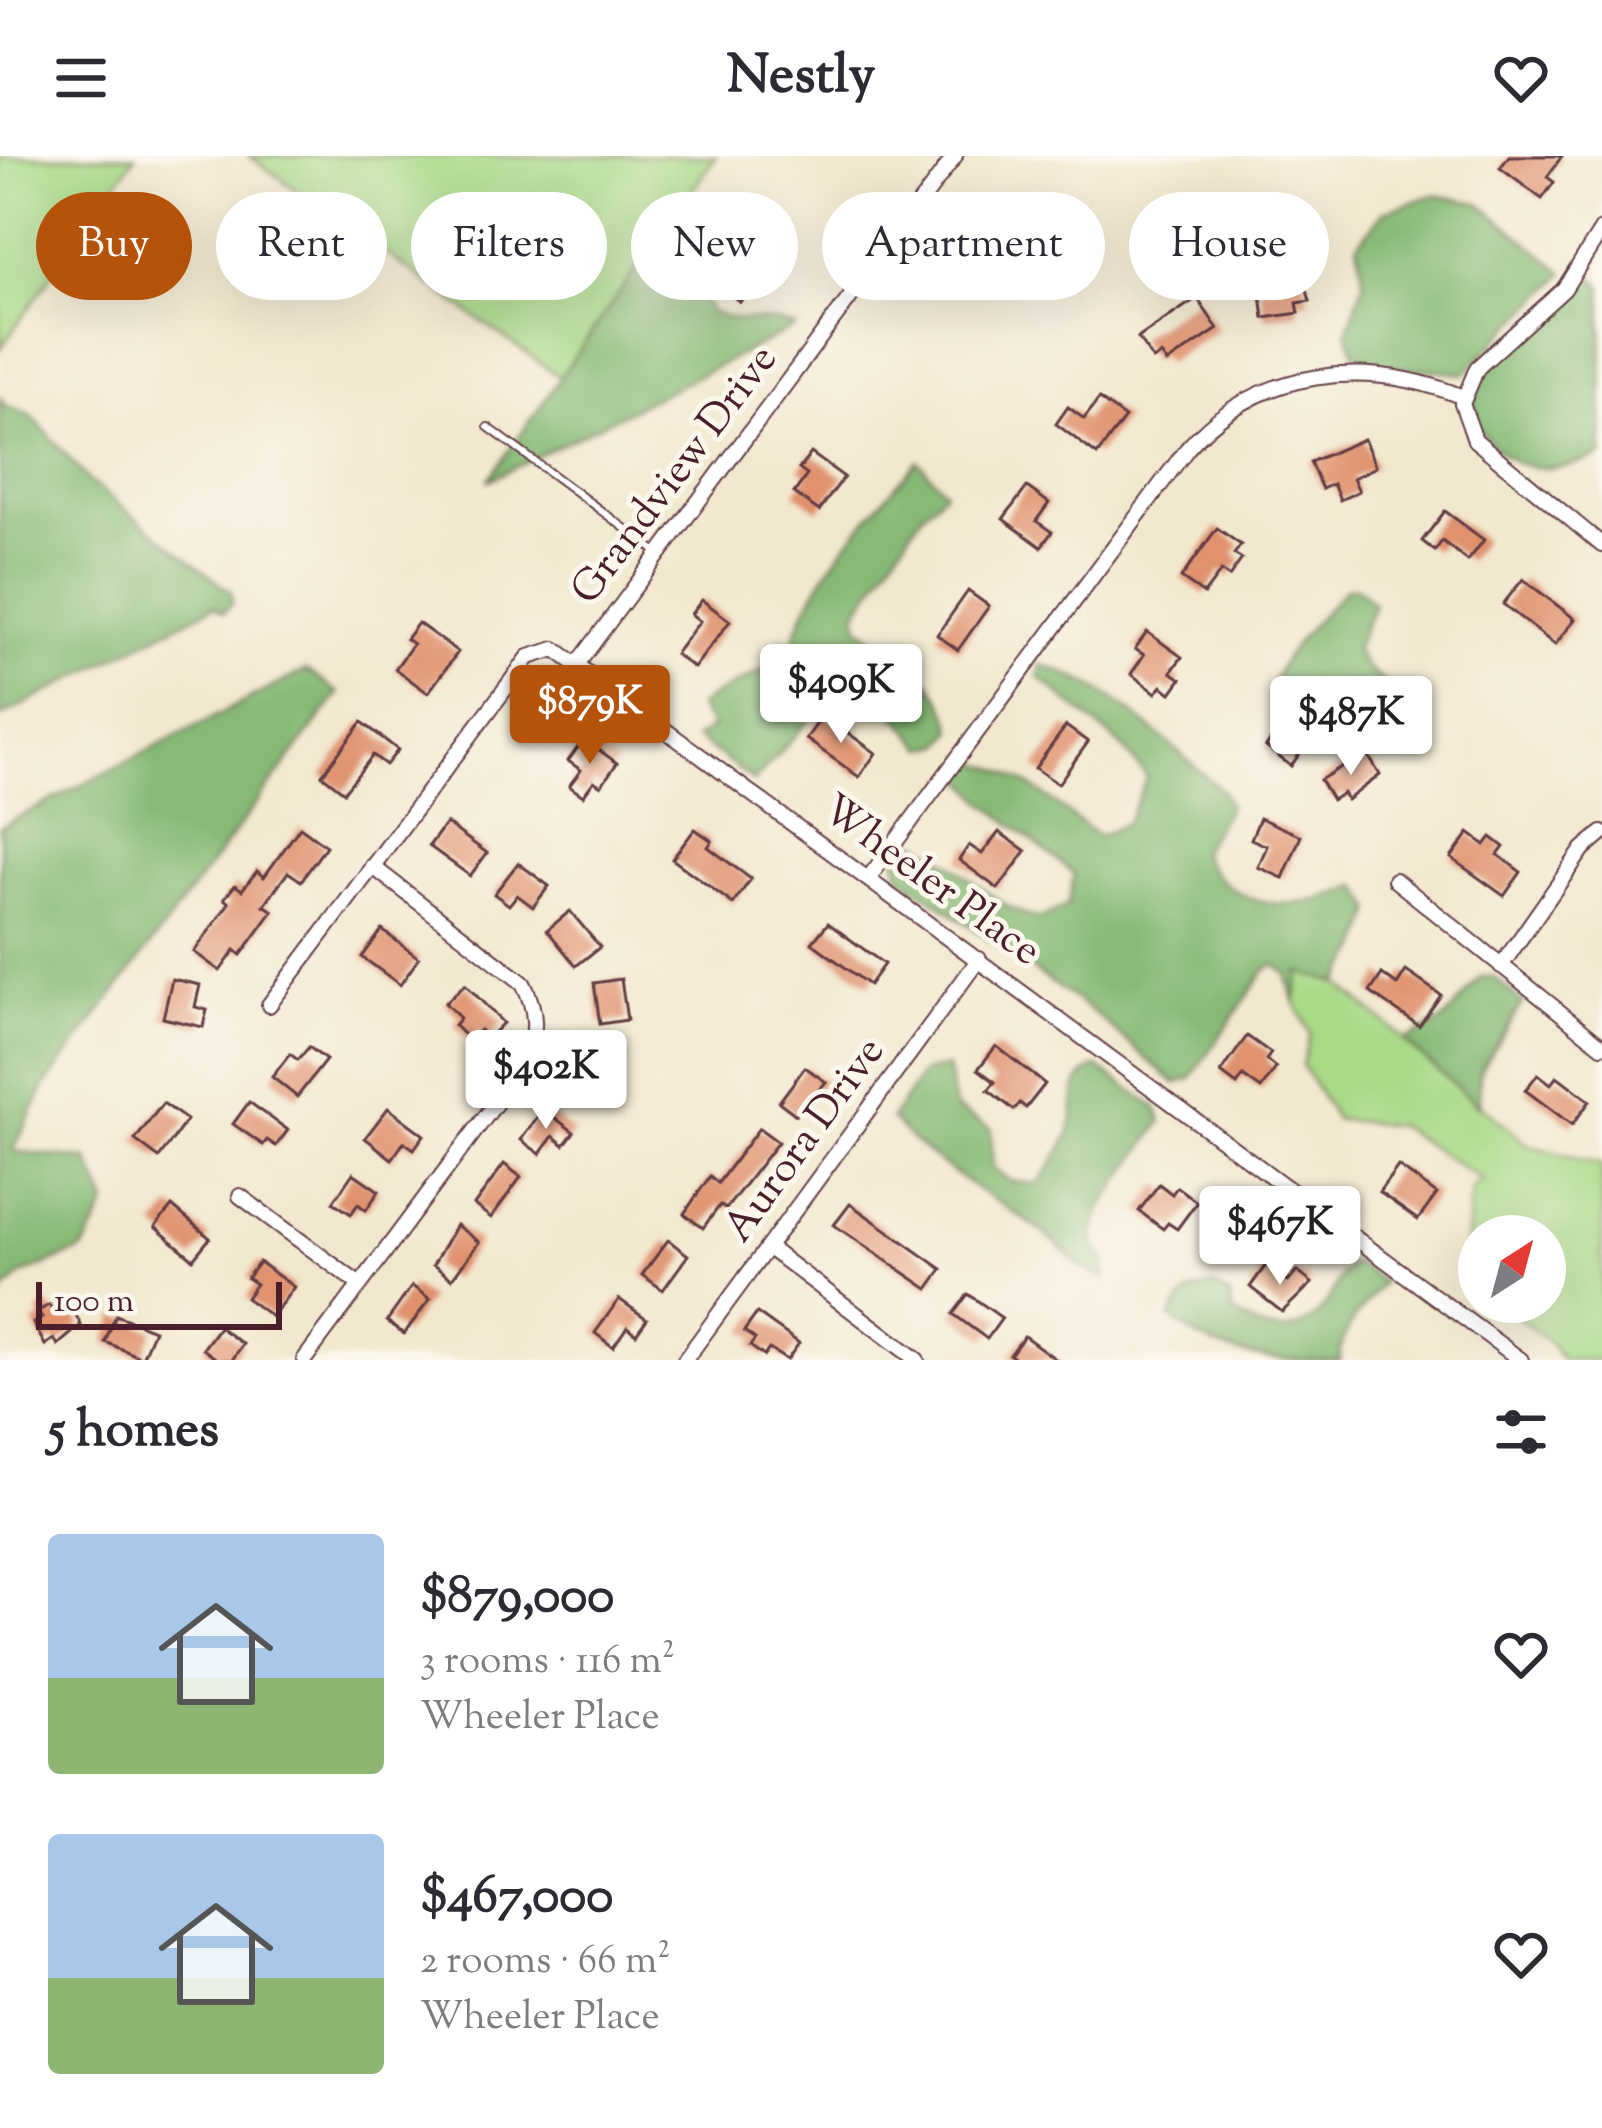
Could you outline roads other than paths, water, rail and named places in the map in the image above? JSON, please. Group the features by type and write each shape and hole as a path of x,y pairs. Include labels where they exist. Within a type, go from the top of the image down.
{"street":[{"name":"Grandview Drive","path":"579,662 955,156"},
{"path":"1602,229 1564,289 1478,368 1463,397 1465,424 1474,440 1602,545"},
{"path":"868,879 1187,449 1216,419 1254,394 1312,376 1399,377 1463,397"},
{"path":"269,1005 529,657 555,649 579,662"},
{"name":"Wheeler Place","path":"579,662 1520,1360"},
{"path":"1501,967 1583,849 1602,833"},
{"path":"304,1360 525,1064 536,1026 530,997 509,968 372,866"},
{"path":"1395,880 1602,1046"},
{"name":"Aurora Drive","path":"685,1360 979,959"},
{"path":"240,1196 360,1285"},
{"path":"769,1248 917,1360"}],"lane":[{"path":"488,427 660,554"}]}
